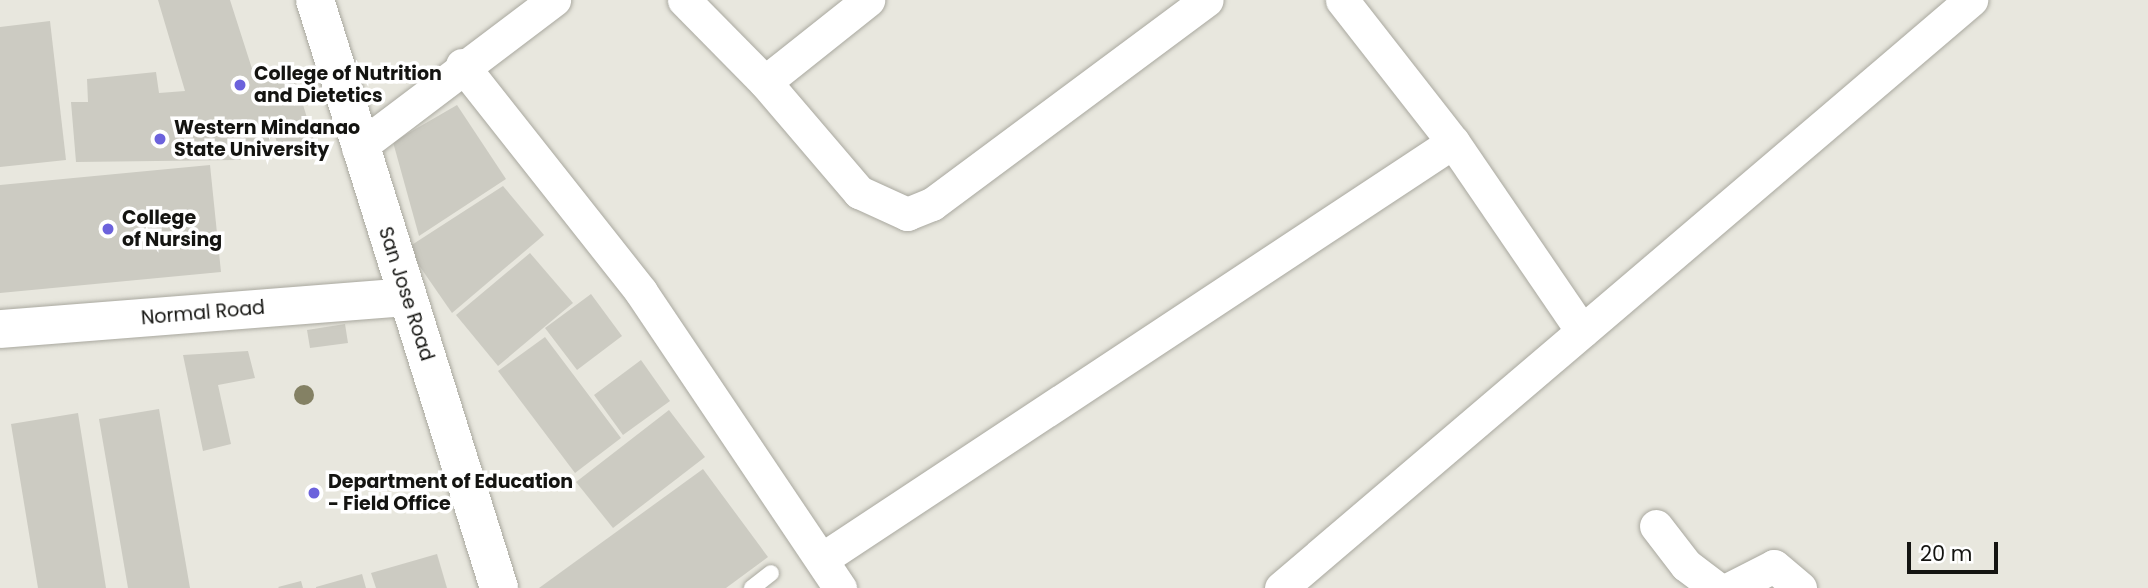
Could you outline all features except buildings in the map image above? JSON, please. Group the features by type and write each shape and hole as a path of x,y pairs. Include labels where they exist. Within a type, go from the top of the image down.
{"main road":[{"name":"San Jose Road","path":"315,0 358,148 499,588"},
{"name":"Normal Road","path":"0,329 406,297"}],"street":[{"path":"358,148 462,65 554,0"},
{"path":"684,0 765,82 859,192 907,214 932,204 1207,0"},
{"path":"765,82 868,0"},
{"path":"1342,0 1453,142 1582,331"},
{"path":"1281,588 1971,0"},
{"path":"462,65 641,292 840,588"},
{"path":"822,559 1453,142"},
{"path":"1656,526 1686,565 1716,588"},
{"path":"1731,588 1774,566 1800,588"}],"lane":[{"path":"752,588 771,573"}],"place":[{"name":"College of Nutrition and Dietetics","path":"240,85"},
{"name":"Western Mindanao State University","path":"160,139"},
{"name":"College of Nursing","path":"108,229"},
{"name":"Department of Education - Field Office","path":"314,493"}]}
